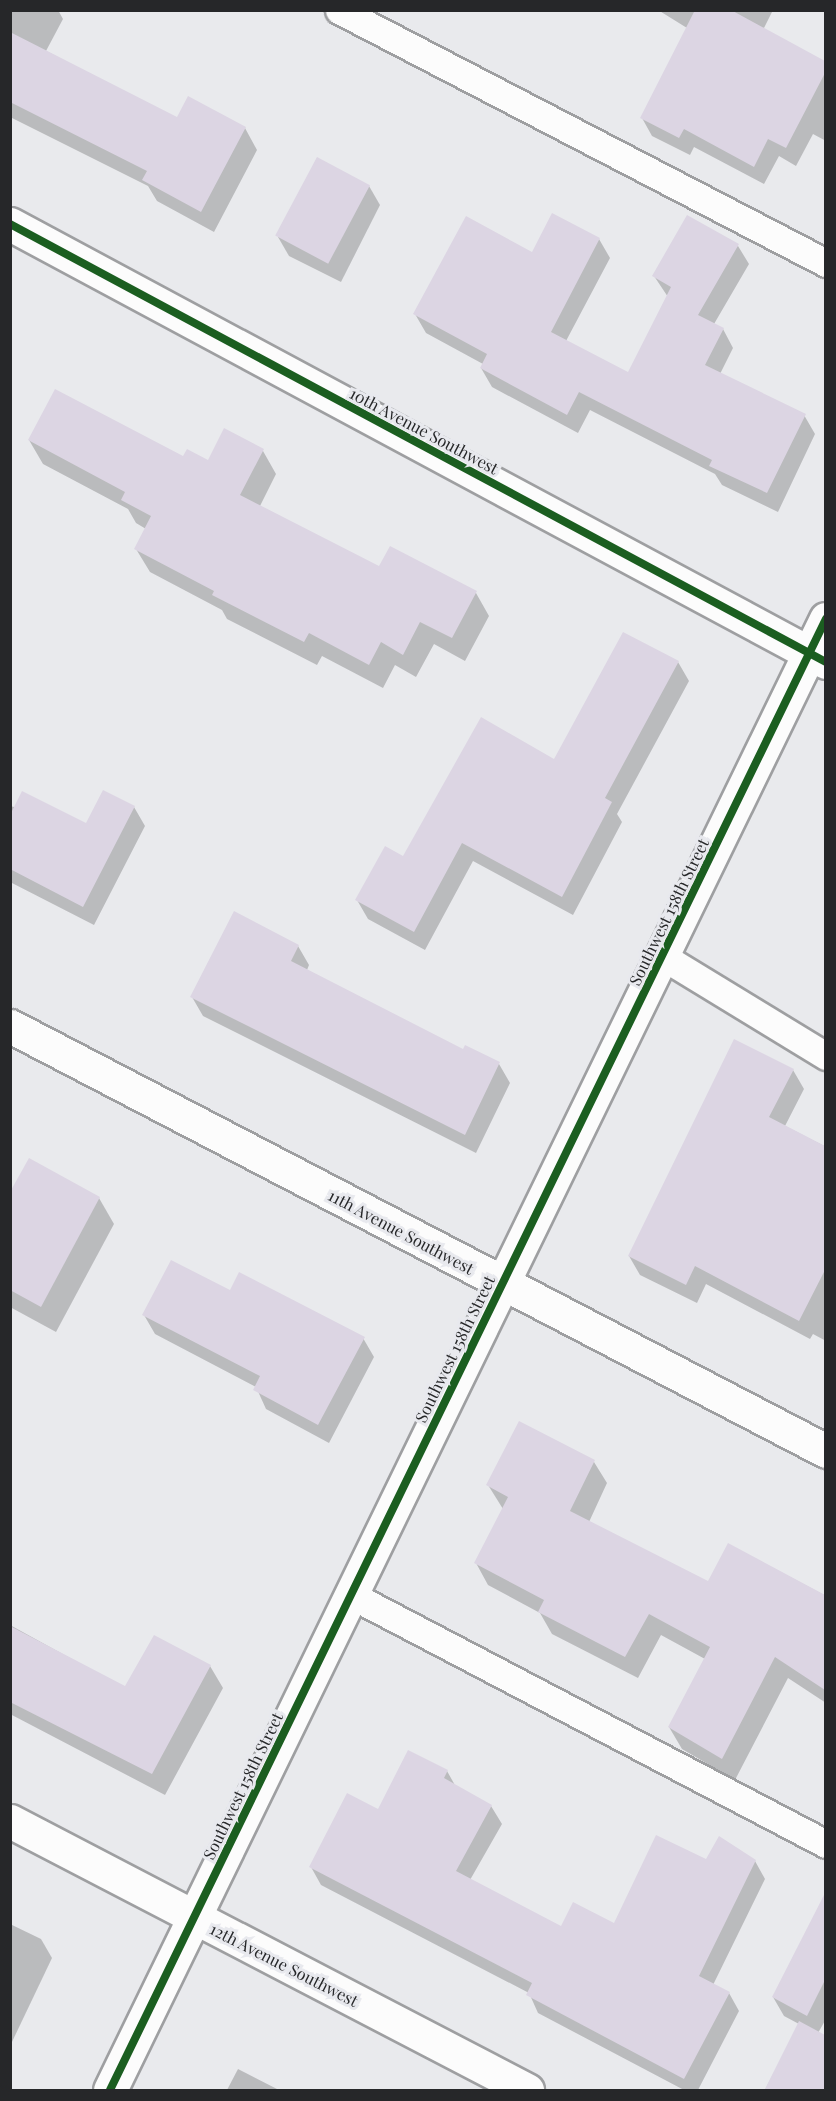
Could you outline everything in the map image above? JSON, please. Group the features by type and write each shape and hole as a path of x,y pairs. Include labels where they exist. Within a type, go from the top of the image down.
{"street":[{"name":"10th Avenue Southwest","path":"10,225 818,658"},
{"name":"Southwest 158th Street","path":"110,2091 662,956 818,658 825,619"},
{"name":"11th Avenue Southwest","path":"10,1026 825,1451"},
{"name":"12th Avenue Southwest","path":"10,1821 527,2091"}],"lane":[{"path":"339,10 825,263"},
{"path":"662,956 825,1056"},
{"path":"351,1595 825,1844"}],"building":[{"path":"695,10 731,10 825,61 825,73 786,148 768,139 754,167 684,129 679,138 640,118"},
{"path":"10,32 177,117 188,96 246,127 201,212 142,180 147,171 10,102"},
{"path":"317,157 370,185 328,264 275,236"},
{"path":"552,213 600,238 551,332 628,372 671,287 652,276 687,215 739,244 698,315 724,328 705,365 806,414 767,493 709,466 712,460 579,392 567,415 480,368 487,354 413,314 466,216 532,252"},
{"path":"55,389 183,456 187,449 208,460 224,428 264,449 240,495 379,566 390,546 477,591 452,638 420,622 403,655 381,642 369,665 309,633 304,642 212,595 214,591 134,549 151,516 121,500 125,492 28,440"},
{"path":"623,632 679,661 605,798 612,802 562,897 462,843 414,932 355,900 385,846 403,856 481,717 554,759"},
{"path":"103,790 135,806 83,907 10,869 10,815 22,791 86,823"},
{"path":"234,911 299,945 291,961 463,1049 465,1045 500,1062 465,1135 190,997"},
{"path":"734,1039 794,1069 769,1117 825,1146 825,1270 799,1321 695,1266 686,1285 628,1256"},
{"path":"29,1158 100,1197 41,1307 10,1290 10,1192"},
{"path":"171,1260 230,1290 239,1272 365,1337 318,1425 253,1390 260,1376 142,1315"},
{"path":"519,1421 595,1460 570,1511 708,1581 728,1543 825,1595 825,1690 775,1657 722,1759 668,1727 710,1647 649,1614 625,1657 538,1612 544,1600 474,1563 508,1497 486,1485"},
{"path":"10,1626 125,1686 154,1635 211,1665 152,1774 10,1702"},
{"path":"408,1750 448,1770 444,1778 492,1805 456,1871 561,1926 573,1902 614,1923 656,1835 706,1859 719,1836 756,1860 699,1976 730,1992 684,2079 526,1995 532,1983 309,1867 347,1793 378,1809"},
{"path":"825,1893 825,1980 807,2016 772,1997"},
{"path":"799,2021 825,2035 825,2091 764,2091"}],"cycle path":[{"path":"10,224 826,662"},
{"path":"110,2090 826,619"}]}
